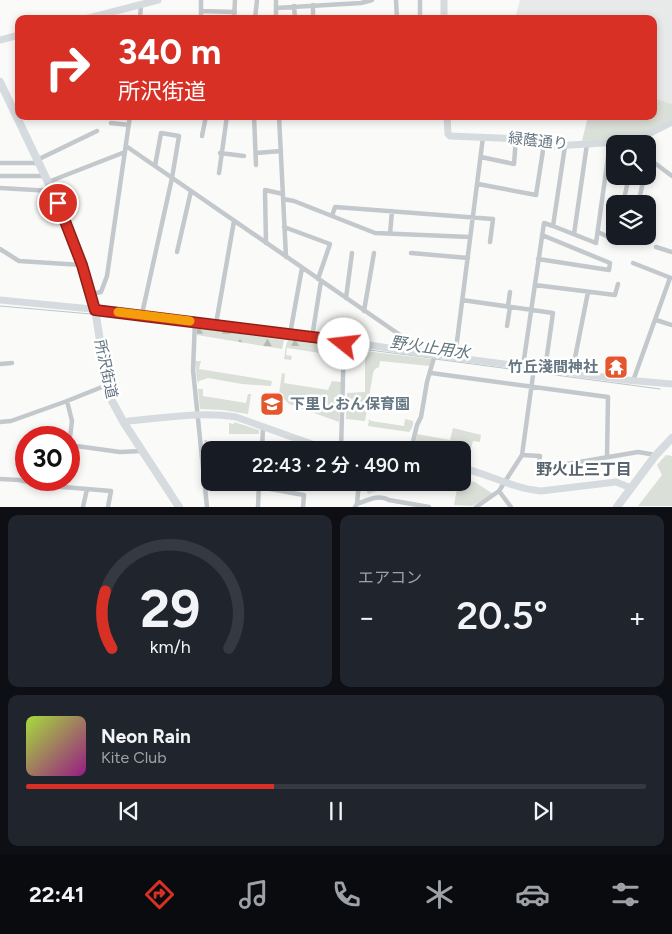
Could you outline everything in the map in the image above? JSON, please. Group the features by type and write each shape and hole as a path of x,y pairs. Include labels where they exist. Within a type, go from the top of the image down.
{"main road":[{"name":"所沢街道","path":"0,82 15,114"},
{"name":"所沢街道","path":"18,120 52,190 82,265 95,310 107,385 112,401 124,424 179,506"},
{"path":"617,506 656,455 672,438"}],"street":[{"path":"100,15 158,0"},
{"path":"201,0 201,15"},
{"path":"201,11 234,12 235,0"},
{"path":"255,15 257,0"},
{"path":"276,0 276,15"},
{"path":"276,8 297,4 312,5 372,0"},
{"path":"396,0 397,15"},
{"path":"420,0 420,15"},
{"path":"444,0 444,15"},
{"path":"140,15 141,4"},
{"path":"312,5 313,15"},
{"path":"0,40 15,36"},
{"path":"91,294 101,292 106,276 129,120"},
{"path":"202,136 205,120"},
{"path":"218,173 226,120"},
{"path":"254,120 256,165"},
{"path":"279,120 286,257"},
{"name":"緑蔭通り","path":"447,120 448,134 450,136 516,138 554,146 606,143"},
{"path":"111,122 128,125"},
{"name":"緑蔭通り","path":"647,135 672,122"},
{"path":"0,162 38,162 97,131"},
{"path":"142,314 172,178 179,136 161,133 155,166"},
{"path":"455,357 483,137"},
{"path":"481,157 514,164 516,138"},
{"path":"478,184 536,196 544,144"},
{"path":"574,234 588,144"},
{"path":"553,226 565,146"},
{"path":"126,149 155,166 416,346 422,353"},
{"path":"0,176 46,179 126,149"},
{"path":"256,153 281,151"},
{"path":"220,153 244,156"},
{"path":"656,165 672,176"},
{"path":"523,366 544,223 596,243 606,173"},
{"path":"0,188 52,190"},
{"path":"266,243 265,190 375,233 470,237"},
{"path":"177,252 191,191"},
{"path":"332,216 335,207 493,219 490,242"},
{"path":"390,234 392,211"},
{"path":"216,324 234,221"},
{"path":"284,228 330,244 320,280 312,337"},
{"path":"598,232 606,236"},
{"path":"538,259 609,270 610,263 542,235"},
{"path":"656,247 672,252"},
{"path":"0,248 19,261 82,265"},
{"path":"346,298 352,253"},
{"path":"364,311 374,253"},
{"path":"411,253 468,258"},
{"path":"633,263 671,278 633,381"},
{"path":"290,334 302,268"},
{"path":"535,285 615,295 618,284"},
{"path":"507,326 510,292"},
{"path":"572,373 588,292"},
{"path":"0,300 142,314 312,337 344,344 422,353 435,357 455,357 523,366 534,370 545,369 633,381 672,384"},
{"path":"462,300 553,313 545,369"},
{"path":"656,320 672,325"},
{"path":"195,321 192,357 201,441"},
{"path":"341,441 344,344"},
{"path":"413,441 421,417 435,357"},
{"path":"0,364 12,363"},
{"path":"476,506 499,491 504,480 522,455 534,370"},
{"path":"430,373 608,398 607,456"},
{"path":"0,422 11,421 67,402 107,385"},
{"path":"67,402 72,421 69,445 120,452 143,451"},
{"path":"124,424 129,421 214,414 236,417 303,441"},
{"path":"262,441 263,427"},
{"path":"522,455 540,456 538,469 638,452 656,455"},
{"path":"471,471 532,490 541,491 616,482 631,488"},
{"path":"0,479 20,480 39,485 111,491 108,506"},
{"path":"83,506 87,489"},
{"path":"206,491 207,506"},
{"path":"258,506 259,491"},
{"path":"286,491 304,495 303,506"},
{"path":"358,491 356,505 378,497 407,505 429,506"},
{"path":"499,491 511,506"}],"shaded area":[{"path":"520,0 672,0 672,104 657,99 657,15 516,15"}],"green space":[{"path":"657,99 672,104 672,118 639,135 606,135 606,140 582,141 587,120 657,120"},
{"path":"197,328 284,340 282,349 197,335"},
{"path":"287,340 288,345 340,353 338,368 336,367 337,361 333,360 333,355 287,348 286,355 292,356 291,360 284,359"},
{"path":"288,340 340,347 340,353 287,345"},
{"path":"365,351 431,359 430,366 380,361 379,367 373,373 365,421 346,419 347,393 365,392"},
{"path":"195,361 201,361 199,369 272,381 271,386 242,384 208,378 199,381 199,383 197,381"},
{"path":"282,373 285,374 284,383 328,390 332,381 341,382 339,422 289,404 279,394"},
{"path":"198,389 203,389 203,396 246,403 248,394 251,394 248,414 200,409"},
{"path":"372,396 407,401 406,409 371,404"},
{"path":"369,419 371,421 404,426 405,419 413,421 413,424 409,432 368,426"},
{"path":"234,422 259,430 259,434 229,434 229,423 234,424"},
{"path":"453,428 481,435 480,442 473,441 471,448 471,441 416,441 417,434 450,440"},
{"path":"666,455 672,456 672,506 638,506 662,475 657,465"},
{"path":"471,481 493,494 472,506 454,505 457,491 471,491"}],"waterway":[{"name":"野火止用水","path":"0,306 91,314"},
{"name":"野火止用水","path":"99,315 191,327"},
{"name":"野火止用水","path":"197,327 342,346"},
{"name":"野火止用水","path":"346,347 431,358"},
{"name":"野火止用水","path":"435,359 660,389"}],"slow traffic":[{"path":"118,312 190,321"}],"place":[{"name":"竹丘淺間神社","path":"616,367"},
{"name":"下里しおん保育園","path":"272,404"}],"district":[{"name":"野火止三丁目","path":"584,469"}],"route":[{"path":"58,203 82,265 95,310 142,314 344,341 344,344"}]}
